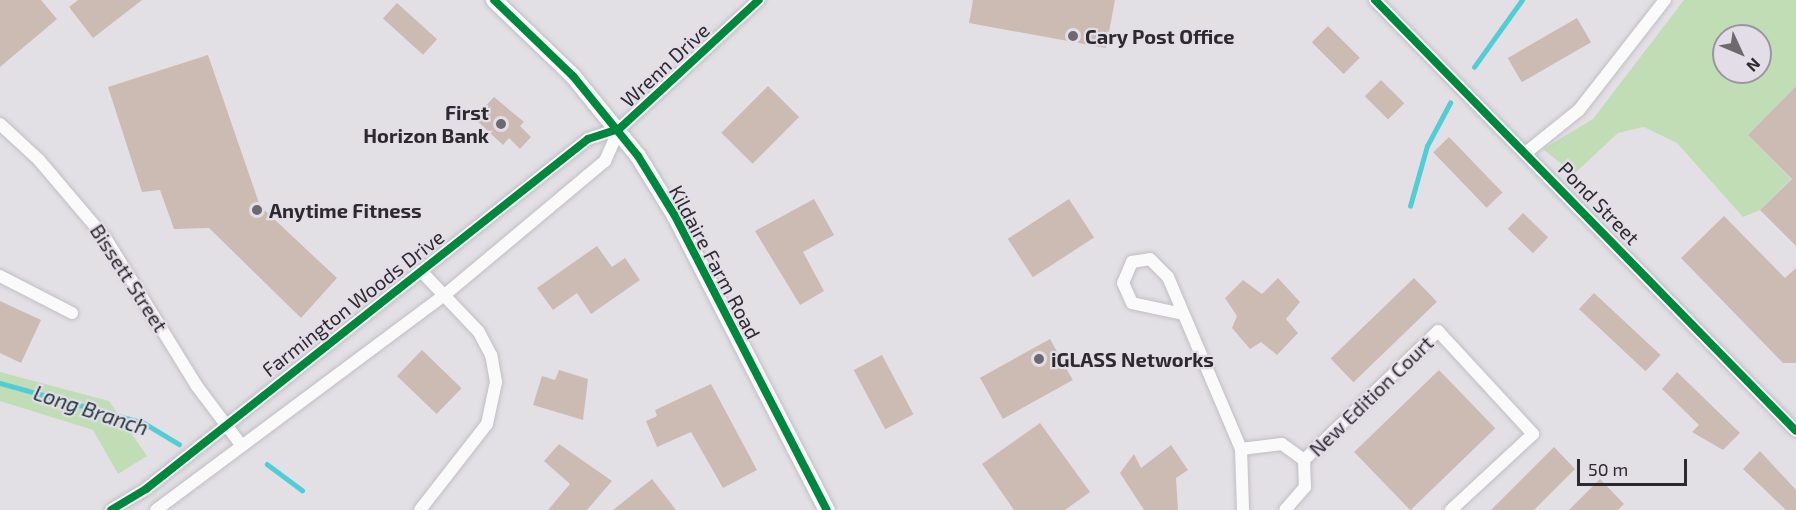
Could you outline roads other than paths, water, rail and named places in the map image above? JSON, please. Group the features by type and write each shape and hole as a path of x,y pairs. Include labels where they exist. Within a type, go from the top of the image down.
{"main road":[{"name":"Kildaire Farm Road","path":"494,0 619,129 675,216 823,509"}],"street":[{"name":"Wrenn Drive","path":"619,129 759,0"},
{"name":"Pond Street","path":"1375,0 1528,151 1796,431"},
{"path":"1528,151 1580,110 1665,0"},
{"name":"Bissett Street","path":"0,124 39,160 106,239 226,425 242,446"},
{"name":"Farmington Woods Drive","path":"111,510 146,489 588,139 619,129"},
{"path":"146,489 158,509 447,292 605,162 619,129"},
{"path":"1183,314 1132,303 1123,283 1132,262 1150,259 1162,266 1183,314 1241,449 1243,510"},
{"path":"420,510 487,424 496,382 491,356 478,331 447,292 421,271"},
{"path":"0,276 72,313"},
{"name":"New Edition Court","path":"1289,509 1305,487 1304,460 1438,331 1533,434 1451,510"},
{"name":"New Edition Court","path":"1241,449 1282,444 1304,460"}],"waterway":[{"path":"1474,67 1522,0"},
{"path":"1410,206 1427,146 1450,103"},
{"name":"Long Branch","path":"0,383 144,423 179,444"},
{"name":"Long Branch","path":"267,464 302,490"}],"place":[{"name":"Cary Post Office","path":"1073,36"},
{"name":"First Horizon Bank","path":"501,124"},
{"name":"Anytime Fitness","path":"257,210"},
{"name":"iGLASS Networks","path":"1039,359"}]}
